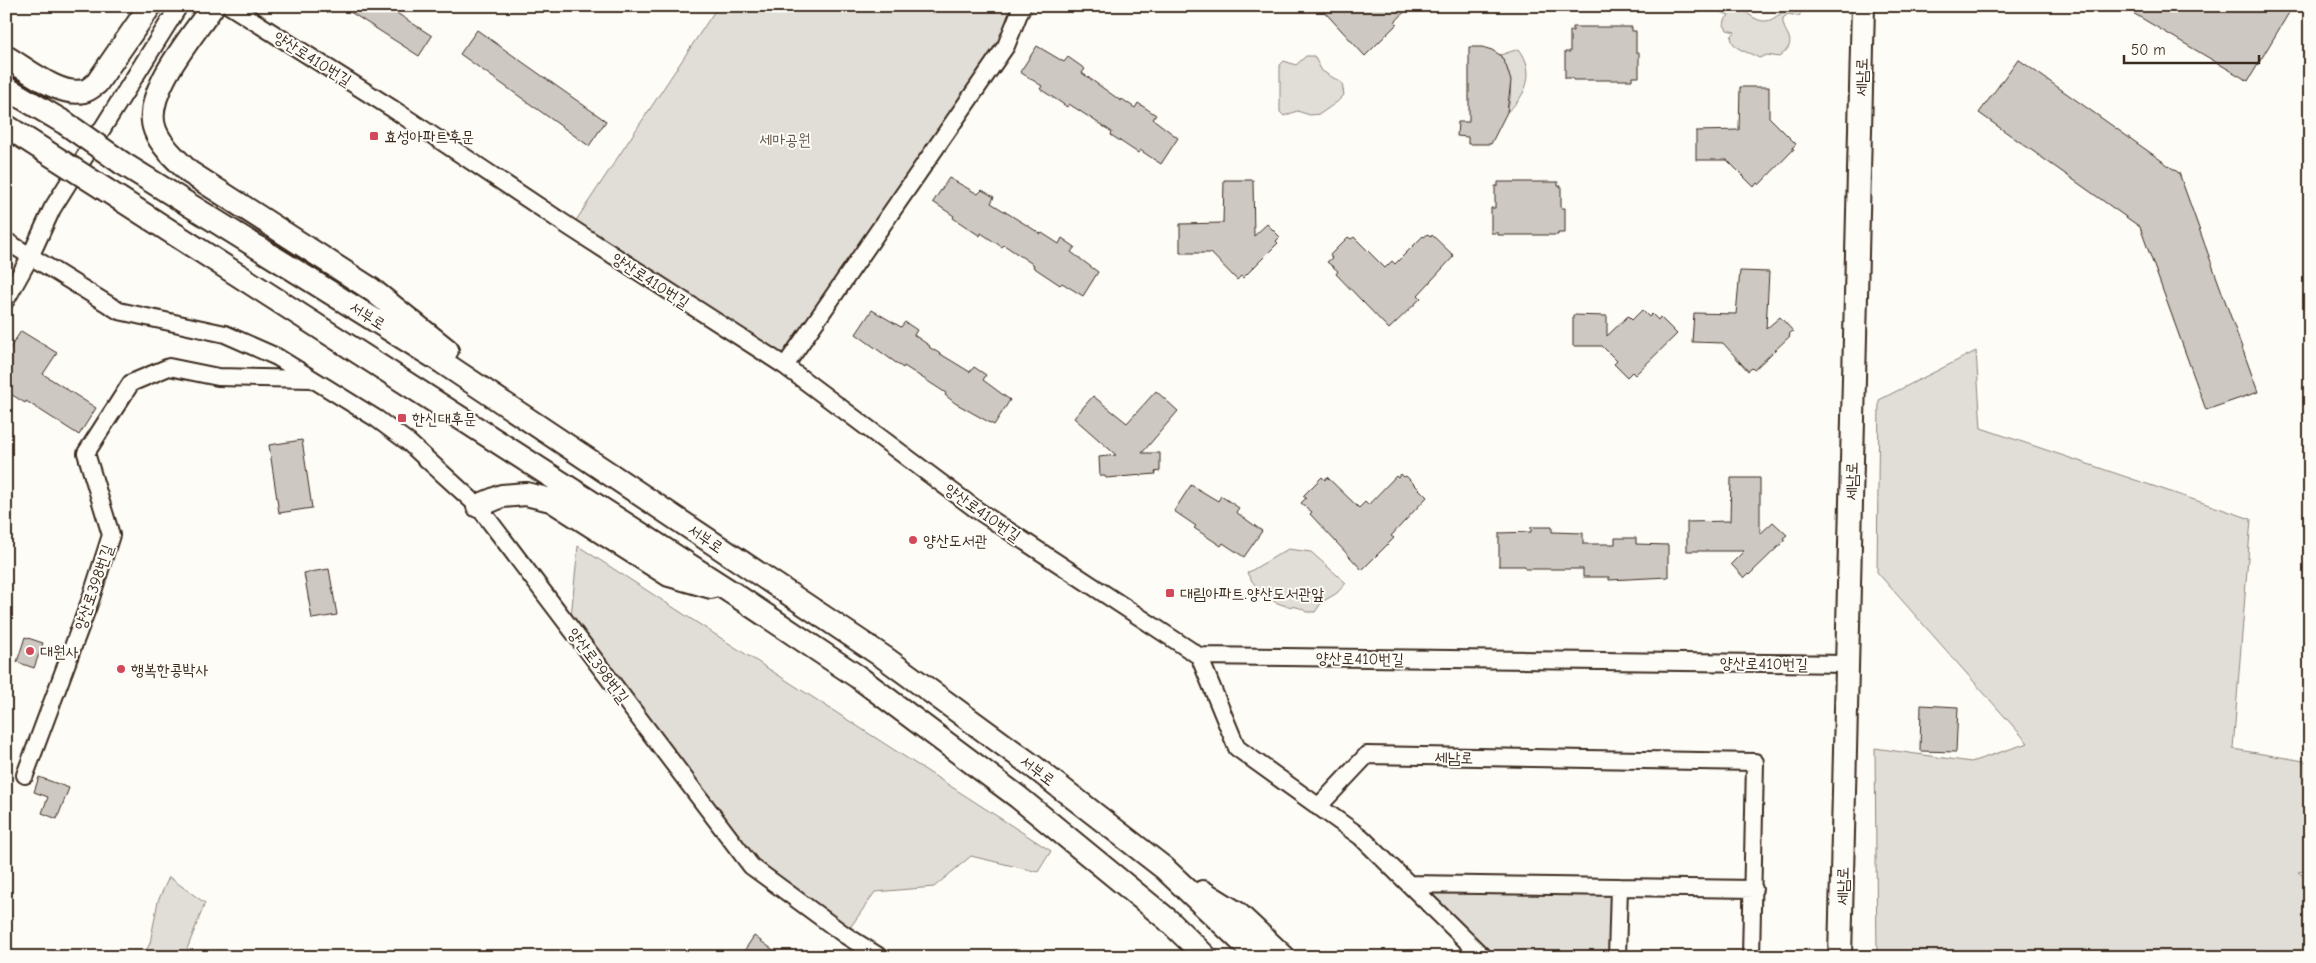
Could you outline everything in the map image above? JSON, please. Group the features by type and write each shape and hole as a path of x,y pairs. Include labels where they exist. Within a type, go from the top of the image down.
{"main road":[{"path":"6,57 59,90 74,93 86,91 97,83 150,6"},
{"path":"213,6 160,83 152,106 155,130 170,152 189,172 371,289 546,429"},
{"name":"세남로","path":"1840,957 1863,6"},
{"name":"서부로","path":"6,88 546,429 885,658 1034,767 1164,868 1258,957"},
{"name":"서부로","path":"6,126 734,594 858,677 1018,797 1168,920 1206,957"},
{"path":"478,506 502,496 526,494 551,500 669,575 734,594"},
{"path":"1164,868 1238,913 1284,957"}],"street":[{"path":"6,300 30,257 52,209 179,6"},
{"name":"양산로410번길","path":"230,6 394,109 571,228 785,366 977,510 1199,656 1847,664"},
{"path":"785,366 1006,46 1022,6"},
{"name":"양산로398번길","path":"6,241 119,311 225,334 276,356 377,419 408,442 478,506 752,866 845,934 880,957"},
{"name":"양산로398번길","path":"25,775 90,601 111,535 86,453 130,383 169,367 218,377 312,378"},
{"path":"1199,656 1237,748 1361,837 1483,957"},
{"name":"세남로","path":"1318,807 1367,755 1755,762 1754,889 1751,957"},
{"path":"1409,884 1754,889"},
{"path":"1617,957 1618,887"}],"green space":[{"name":"세마공원","path":"718,6 1036,6 785,366 571,228"},
{"path":"1696,6 1715,6 1723,10 1741,8 1752,17 1761,21 1768,21 1785,11 1802,11 1799,16 1788,14 1783,18 1783,24 1790,41 1786,51 1779,57 1767,55 1759,58 1738,48 1732,42 1731,37 1735,32 1727,30 1724,25 1729,15 1709,8 1697,13"},
{"path":"1519,49 1527,66 1527,83 1520,98 1507,112 1511,89 1509,75 1500,55"},
{"path":"1306,56 1314,56 1322,71 1342,83 1344,95 1320,114 1310,115 1297,111 1284,116 1280,112 1280,65 1284,61 1296,65"},
{"path":"1976,351 1981,428 2251,519 2233,749 2310,762 2310,870 2298,872 2310,881 2310,957 1877,957 1875,748 1971,762 2028,743 1877,572 1879,400"},
{"path":"578,546 1051,851 1038,872 971,856 934,887 875,892 845,935 751,866 570,627"},
{"path":"1288,549 1311,552 1346,583 1337,593 1322,602 1315,612 1306,612 1268,598 1254,584 1247,573"},
{"path":"169,877 205,903 187,949 194,957 143,957 150,943 158,901"},
{"path":"1409,884 1619,887 1617,957 1483,957"}],"building":[{"path":"341,6 386,6 432,36 419,56"},
{"path":"1319,6 1410,6 1395,22 1397,24 1365,56"},
{"path":"2121,6 2293,6 2248,81"},
{"path":"1573,27 1632,27 1632,31 1636,31 1636,52 1639,52 1639,77 1632,77 1632,80 1573,80 1573,78 1565,78 1565,52 1570,52 1570,31 1573,31"},
{"path":"477,30 606,121 589,146 460,54"},
{"path":"1037,46 1064,62 1068,57 1085,69 1082,73 1121,101 1122,99 1135,108 1138,103 1156,115 1153,119 1178,138 1161,164 1140,150 1138,153 1111,135 1112,132 1069,104 1067,107 1040,89 1042,86 1020,72"},
{"path":"1469,47 1482,47 1500,55 1506,65 1511,81 1507,112 1491,144 1468,144 1468,137 1457,136 1458,122 1469,122"},
{"path":"2018,59 2179,173 2258,392 2206,410 2140,227 1979,113"},
{"path":"1740,87 1769,87 1769,117 1796,144 1792,148 1794,149 1759,185 1757,183 1754,187 1727,160 1696,160 1696,131 1739,130"},
{"path":"949,178 978,194 982,190 994,197 991,203 1041,234 1059,244 1062,238 1075,247 1071,252 1098,272 1083,296 1062,283 1060,285 1004,245 1002,247 981,233 980,236 933,202"},
{"path":"1224,180 1253,180 1254,236 1267,224 1280,237 1276,241 1278,243 1243,278 1241,276 1237,280 1211,253 1180,253 1180,224 1223,223"},
{"path":"1498,182 1558,182 1558,186 1561,186 1561,208 1565,208 1565,233 1558,233 1558,235 1498,235 1498,233 1491,233 1491,208 1495,208 1495,186 1498,186"},
{"path":"1428,234 1431,237 1432,235 1454,256 1418,295 1421,298 1389,329 1336,274 1338,271 1327,262 1332,258 1330,255 1348,237 1351,239 1354,237 1385,268 1392,261 1395,264 1423,236"},
{"path":"1740,271 1769,272 1766,329 1780,317 1793,331 1754,370 1752,368 1748,371 1723,343 1692,342 1694,313 1736,314"},
{"path":"872,310 901,327 905,322 917,330 914,335 929,347 970,372 974,367 986,375 983,380 1010,400 994,425 955,403 945,395 946,393 904,366 903,368 856,334"},
{"path":"1642,310 1649,317 1652,314 1658,320 1660,317 1677,334 1635,375 1632,372 1627,377 1614,364 1617,361 1602,346 1573,346 1573,315 1607,316 1607,336 1628,316 1632,320"},
{"path":"21,331 57,353 43,374 96,408 79,435 26,401 25,403 6,391 6,354"},
{"path":"1156,391 1178,411 1142,453 1160,453 1160,471 1155,472 1156,474 1106,478 1105,476 1100,476 1099,457 1116,455 1074,418 1093,396 1127,423"},
{"path":"302,440 312,508 279,513 269,445"},
{"path":"1401,474 1404,477 1406,476 1427,497 1391,536 1394,538 1362,570 1310,514 1312,512 1301,503 1306,498 1303,496 1322,477 1325,480 1327,477 1359,508 1365,502 1368,505 1396,476 1398,478"},
{"path":"1731,478 1760,478 1760,534 1773,522 1787,535 1783,538 1785,540 1744,578 1731,564 1744,551 1687,551 1687,522 1730,521"},
{"path":"1191,485 1218,501 1221,496 1239,508 1236,512 1262,531 1244,557 1223,543 1221,546 1194,528 1196,526 1174,511"},
{"path":"1531,527 1552,527 1552,532 1583,533 1583,544 1615,544 1615,538 1636,538 1636,544 1668,545 1668,577 1609,580 1609,577 1583,577 1583,569 1525,569 1525,566 1499,566 1499,533 1531,532"},
{"path":"329,569 337,615 312,619 304,573"},
{"name":"대원사","path":"25,637 43,643 34,668 17,662"},
{"path":"1921,705 1958,707 1956,752 1920,751"},
{"path":"39,777 69,788 57,819 42,813 48,797 34,792"},
{"path":"754,936 783,957 740,957"}],"place":[{"name":"효성아파트후문","path":"374,136"},
{"name":"한신대후문","path":"402,418"},
{"name":"양산도서관","path":"913,540"},
{"name":"대림아파트.양산도서관앞","path":"1170,593"},
{"name":"대원사","path":"30,651"},
{"name":"행복한콩박사","path":"121,669"}]}
